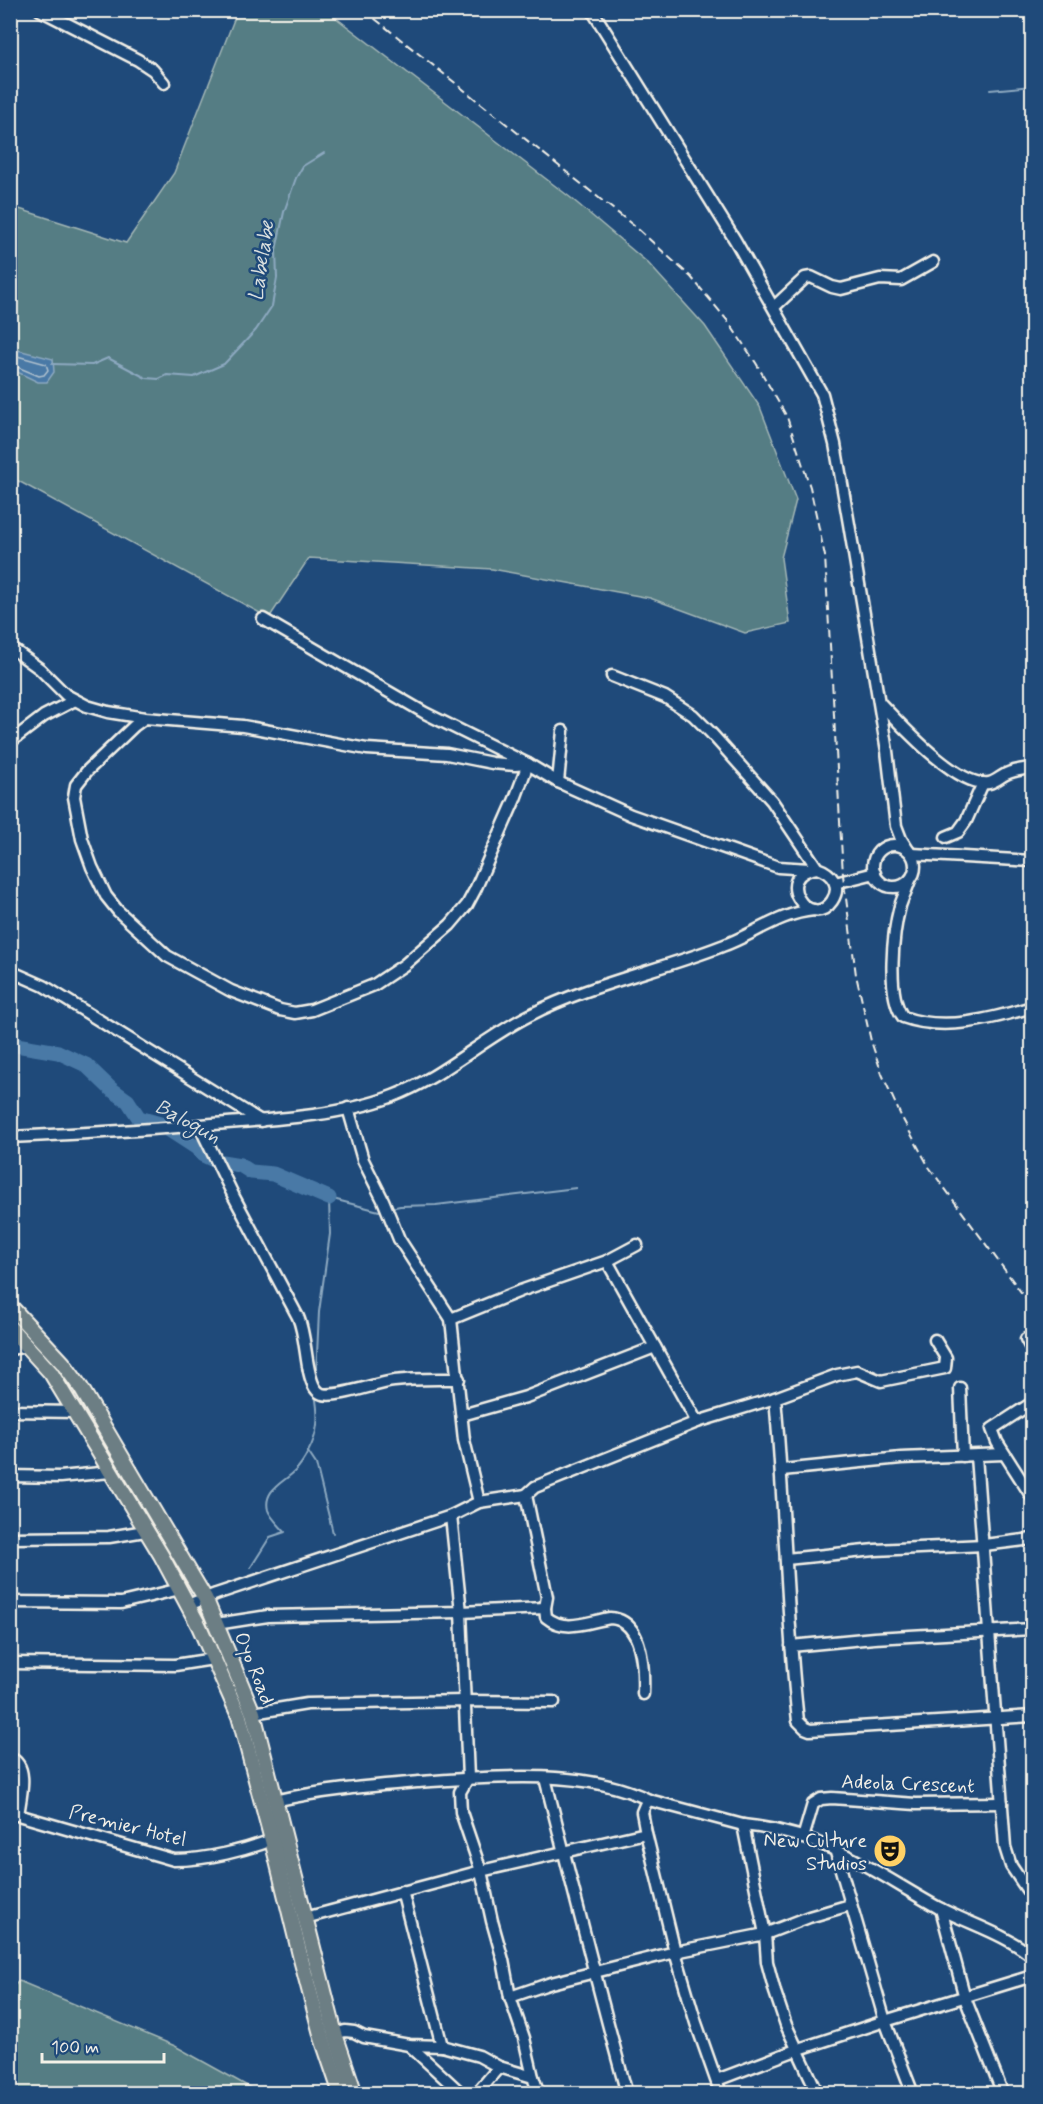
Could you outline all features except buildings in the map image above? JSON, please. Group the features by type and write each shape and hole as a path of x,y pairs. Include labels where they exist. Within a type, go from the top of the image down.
{"main road":[{"name":"Oyo Road","path":"10,1306 63,1363 81,1388 205,1598 216,1624 253,1713 274,1801 278,1837 304,1970 340,2094"},
{"name":"Oyo Road","path":"10,1328 51,1373 76,1412 180,1589 239,1716 305,1918 335,2034 355,2094"}],"street":[{"path":"40,10 138,60 153,70 164,83"},
{"path":"592,10 735,240 814,378 827,408 879,702 896,826 915,865 900,906 895,932 895,1003 903,1017 952,1024 1032,1008"},
{"path":"774,307 805,278 812,277 841,289 880,279 901,280 933,262"},
{"path":"10,1137 261,1121 348,1108 393,1096 437,1074 528,1016 572,996 729,944 779,918 829,905 834,899 835,883 825,871 778,867 631,814 558,782 528,764 425,713 263,619"},
{"path":"10,647 40,669 66,695 87,706 108,712 145,718 243,726 367,749 447,754 492,763 528,764"},
{"path":"612,676 665,697 693,715 772,801 813,869"},
{"path":"10,742 44,716 75,700"},
{"path":"879,702 951,770 975,782 991,783 1005,774 1019,769 1032,768"},
{"path":"145,718 87,771 76,785 74,797 80,829 92,867 106,896 118,911 167,956 231,991 280,1010 295,1013 312,1010 374,985 404,965 450,925 467,905 475,890 528,764"},
{"path":"558,782 563,731"},
{"path":"946,837 958,832 966,821 983,783"},
{"path":"896,826 888,846 876,856 875,873 880,882 890,886 901,886 910,880"},
{"path":"888,846 899,846 910,852 1032,861"},
{"path":"778,867 806,908 814,910"},
{"path":"779,918 795,891 797,879 802,873 813,869"},
{"path":"835,883 875,873"},
{"path":"890,886 900,906"},
{"path":"10,970 44,986 261,1121"},
{"path":"348,1108 363,1160 399,1239 451,1319 464,1440 479,1502"},
{"path":"199,1125 298,1317 303,1329 314,1386 323,1394 331,1394 394,1381 422,1378 459,1380"},
{"path":"451,1319 520,1291 607,1261 637,1245"},
{"path":"607,1261 697,1422"},
{"path":"1026,1339 1032,1350"},
{"path":"188,1605 451,1516 479,1502 526,1495 536,1487 697,1422 775,1398 837,1375 857,1371 881,1381 945,1368 946,1358 934,1340"},
{"path":"10,1349 27,1346"},
{"path":"462,1415 526,1397 656,1347"},
{"path":"960,1388 963,1456"},
{"path":"775,1398 782,1470 791,1646 798,1720 810,1730 1032,1716"},
{"path":"1032,1403 992,1429 1004,1454 1032,1497"},
{"path":"10,1411 76,1412"},
{"path":"782,1470 901,1458 1004,1454"},
{"path":"976,1456 1007,1859 1032,1897"},
{"path":"10,1476 60,1477 110,1472"},
{"path":"526,1495 547,1597 546,1617 552,1623 563,1627 610,1618 617,1618 626,1623 638,1643 643,1694"},
{"path":"451,1516 461,1612 468,1778 460,1792 461,1812 481,1871 510,1997 539,2094"},
{"path":"10,1538 109,1537 146,1531"},
{"path":"786,1558 875,1550 984,1545 1032,1539"},
{"path":"10,1602 121,1602 180,1589"},
{"path":"216,1624 268,1616 545,1608"},
{"path":"791,1646 874,1638 1032,1629"},
{"path":"10,1663 175,1665 213,1659"},
{"path":"253,1713 307,1704 554,1702"},
{"path":"10,1758 19,1763 22,1770 22,1787 14,1815"},
{"path":"274,1801 298,1795 363,1786 468,1778 545,1778 608,1785 633,1792 649,1800 742,1825 803,1837 835,1850 941,1909 1013,1943 1032,1956"},
{"path":"545,1778 627,2094"},
{"name":"Adeola Crescent","path":"803,1837 813,1804 821,1799 916,1804 1002,1803"},
{"path":"649,1800 642,1812 675,1952 696,2023 721,2094"},
{"name":"Premier Hotel","path":"14,1815 174,1860 190,1860 223,1853 278,1837"},
{"path":"742,1825 765,1934 767,1962 775,1992 796,2050 818,2094"},
{"path":"305,1918 563,1850 646,1833"},
{"path":"835,1850 885,2021 913,2094"},
{"path":"402,1892 442,2046"},
{"path":"510,1997 551,1983 675,1952 765,1934 809,1917 850,1905"},
{"path":"941,1909 965,1998 1003,2094"},
{"path":"717,2080 796,2050 1032,1976"},
{"path":"335,2034 345,2031 354,2032 364,2037 409,2045 442,2046 479,2056 499,2067 533,2078"},
{"path":"409,2045 462,2094"},
{"path":"476,2094 499,2067"}],"green space":[{"path":"229,11 327,11 571,198 648,263 705,326 760,407 796,500 781,558 790,623 745,633 650,598 492,569 309,558 269,618 11,477 10,206 126,243 174,173 235,17"},
{"path":"19,1981 175,2046 260,2093 11,2093 11,1989"}],"water":[{"path":"10,348 53,359 54,372 47,382 38,382 11,369"}],"waterway":[{"path":"990,90 1032,86"},
{"name":"Labelabe","path":"52,364 92,365 108,358 146,378 159,379 167,375 194,377 224,364 256,330 272,306 277,278 276,250 284,212 296,178 303,166 324,153"},
{"name":"Balogun","path":"10,1044 58,1052 86,1065 111,1089 128,1101 139,1118 160,1124 197,1148 203,1155 216,1161 240,1165 251,1172 273,1174 329,1198"},
{"path":"391,1208 436,1205 576,1188"},
{"path":"316,1376 319,1312 330,1234 329,1198 379,1211 383,1210"},
{"path":"251,1567 270,1537 285,1532 269,1513 268,1497 299,1467 312,1445 317,1424 315,1394"},
{"path":"308,1452 316,1464 333,1533"}],"railway":[{"path":"364,10 639,230 691,277 727,320 756,363 787,417 810,487 825,556 843,875 856,975 871,1041 882,1074 901,1116 929,1167 1032,1307"}],"place":[{"name":"New Culture Studios","path":"890,1851"}]}
